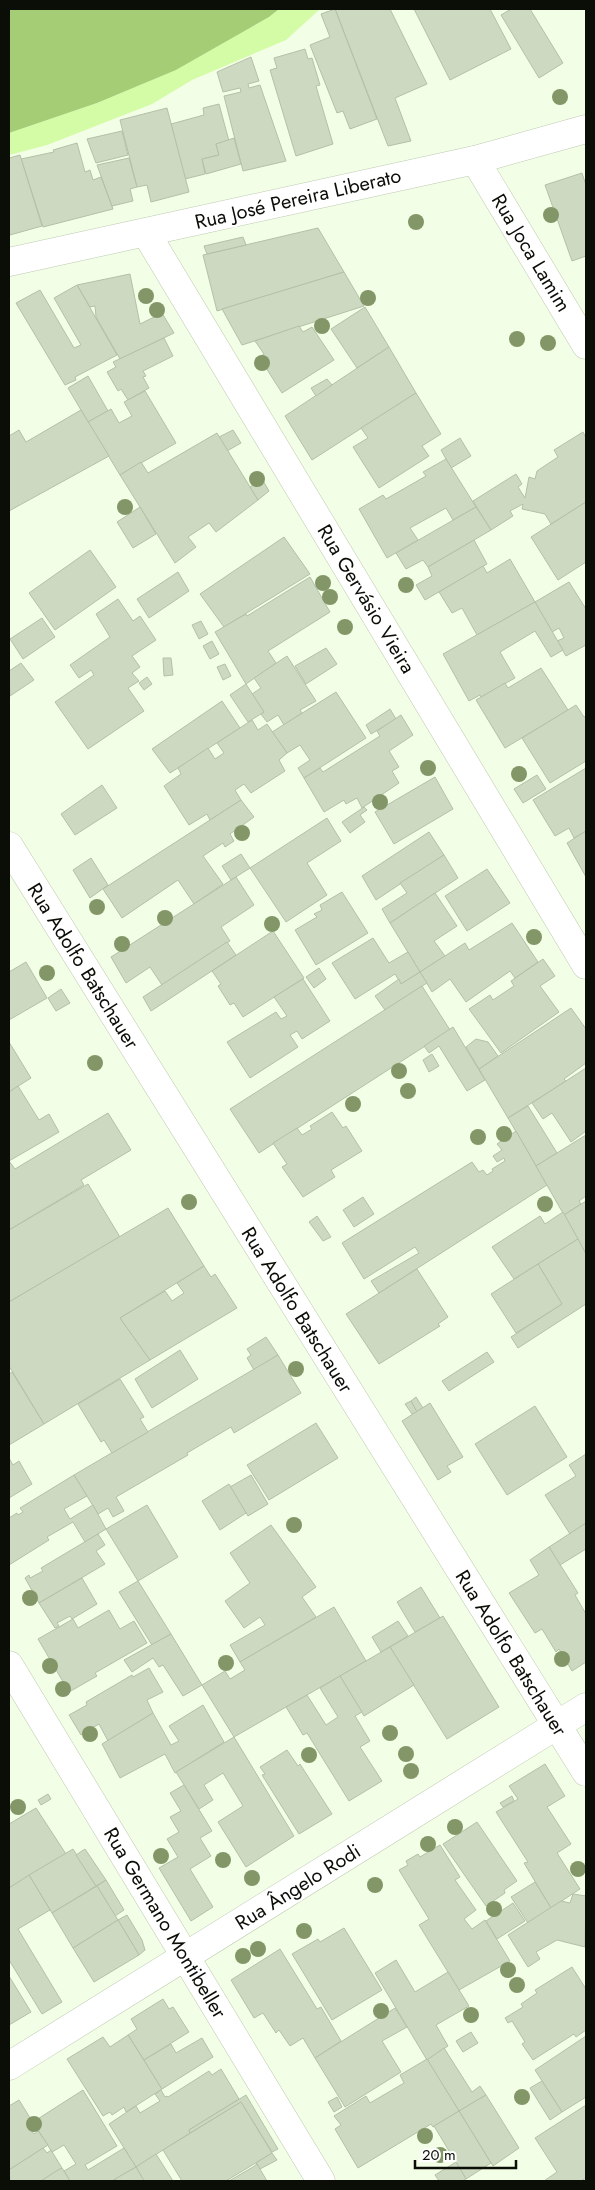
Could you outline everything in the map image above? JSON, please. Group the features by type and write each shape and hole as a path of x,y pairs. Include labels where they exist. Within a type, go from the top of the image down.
{"street":[{"name":"Rua José Pereira Liberato","path":"9,262 475,160 586,129"},
{"name":"Rua Joca Lamim","path":"475,160 586,345"},
{"name":"Rua Gervásio Vieira","path":"146,233 586,965"},
{"name":"Rua Adolfo Batschauer","path":"9,846 586,1772"},
{"name":"Rua Germano Montibeller","path":"9,1665 321,2181"},
{"name":"Rua Ângelo Rodi","path":"9,2066 586,1707"}],"shaded area":[{"path":"9,9 279,9 269,17 176,70 97,103 9,133"},
{"path":"279,9 320,9 286,40 192,80 152,104 47,145 9,155 9,133 97,103 176,70 269,17"}],"building":[{"path":"335,9 390,9 427,84 395,98 411,141 388,146"},
{"path":"335,9 377,119 350,129 343,111 337,113 310,45 330,37 321,14"},
{"path":"414,9 490,9 511,49 450,80"},
{"path":"511,9 530,9 563,63 539,78 501,15"},
{"path":"305,49 308,59 312,58 320,85 316,86 333,144 296,156 270,70 277,68 274,58"},
{"path":"251,57 259,81 248,84 249,88 260,85 286,161 243,171 224,96 241,92 240,88 223,92 217,72"},
{"path":"219,104 229,141 216,144 219,155 202,159 205,174 185,179 171,124 204,115 203,108"},
{"path":"167,108 189,192 151,202 147,185 137,187 120,120"},
{"path":"122,131 128,155 96,163 87,139"},
{"path":"234,138 241,164 206,174 202,159 219,155 216,144"},
{"path":"77,143 85,172 90,170 93,180 101,177 113,209 43,227 21,159 54,152 53,150"},
{"path":"20,155 42,226 10,235 9,158"},
{"path":"129,158 137,187 130,189 133,201 112,206 97,165"},
{"path":"582,173 586,185 586,256 572,261 545,185"},
{"path":"318,228 344,272 217,311 203,255"},
{"path":"243,237 246,245 207,254 204,246"},
{"path":"344,272 364,306 242,345 222,309"},
{"path":"130,274 140,324 162,313 174,333 120,359 96,317 95,306 90,307 77,285"},
{"path":"77,285 117,355 75,377 76,380 65,385 16,303 40,290 74,348 81,345 54,298"},
{"path":"365,307 389,347 357,368 331,329"},
{"path":"299,326 303,332 312,327 334,360 282,393 259,357 264,354 255,341"},
{"path":"164,338 173,356 143,371 146,376 143,377 149,388 128,400 121,389 118,391 107,372 116,367 113,362"},
{"path":"389,347 416,393 312,460 285,416"},
{"path":"88,376 108,411 88,422 68,388"},
{"path":"327,379 332,385 316,396 311,388"},
{"path":"145,391 176,443 120,475 88,422 111,409 119,423 132,416 124,402"},
{"path":"416,393 441,434 422,446 429,456 379,488 353,447 368,438 361,428"},
{"path":"81,410 109,456 9,511 9,436 19,430 26,442"},
{"path":"233,430 241,443 227,451 219,437"},
{"path":"583,432 586,438 586,502 551,524 545,514 522,509 523,504 510,511 513,516 491,530 473,501 516,474 522,484 518,487 525,498 529,477 535,479 537,471 558,457 554,450"},
{"path":"217,433 258,500 216,532 209,523 188,537 196,547 175,563 120,475 141,462 148,473"},
{"path":"460,438 471,456 451,468 441,450"},
{"path":"446,459 476,507 453,520 446,508 410,528 418,540 387,558 359,509 383,495 386,499 426,476 423,472"},
{"path":"262,479 269,491 258,500 250,487"},
{"path":"586,502 586,562 558,580 531,537"},
{"path":"140,507 156,534 133,548 117,522"},
{"path":"476,507 491,530 428,567 423,560 406,569 396,553"},
{"path":"284,537 310,574 224,627 200,594"},
{"path":"474,540 487,564 425,600 416,585 432,576 428,567"},
{"path":"90,550 116,587 55,630 29,593"},
{"path":"510,559 535,602 477,635 462,608 452,613 439,592 483,566 487,573"},
{"path":"178,572 189,591 149,618 137,599"},
{"path":"310,577 330,612 268,651 276,663 246,684 215,632 246,614 247,616"},
{"path":"569,582 586,609 586,645 566,656 557,641 564,638 559,628 552,632 535,602"},
{"path":"118,599 133,621 140,616 156,640 132,656 140,667 132,673 139,681 128,688 144,711 88,749 55,702 94,675 91,670 79,678 70,665 110,637 96,614"},
{"path":"535,602 563,650 551,657 535,631 500,652 515,678 481,697 480,695 469,701 443,654"},
{"path":"42,618 55,637 23,659 10,639"},
{"path":"201,621 208,634 199,639 192,625"},
{"path":"212,641 219,654 210,659 203,646"},
{"path":"326,648 337,664 306,684 295,666"},
{"path":"287,656 316,701 300,710 302,713 284,725 278,715 267,722 261,714 264,712 252,694 261,688 254,678"},
{"path":"163,658 171,658 173,675 164,676"},
{"path":"21,663 34,680 10,696 9,671"},
{"path":"225,664 231,676 223,680 217,667"},
{"path":"541,668 568,710 505,748 476,700 505,683 508,688"},
{"path":"147,677 152,684 144,690 139,683"},
{"path":"246,684 264,712 248,722 230,695"},
{"path":"336,692 366,738 304,778 298,768 310,760 300,745 287,753 272,732"},
{"path":"222,701 240,728 170,773 152,749"},
{"path":"576,705 584,717 586,716 586,761 550,783 522,738"},
{"path":"390,709 396,719 371,734 366,725"},
{"path":"401,715 413,735 389,751 399,767 392,771 399,783 362,808 357,798 346,804 344,800 324,812 304,778 320,768 323,772 380,736 377,731"},
{"path":"252,720 258,730 267,724 287,753 279,760 285,771 251,793 244,784 235,790 241,800 210,820 207,814 189,825 164,786 181,774 178,768 208,748 215,759 224,753 217,743"},
{"path":"586,768 586,831 574,838 569,828 555,836 533,800"},
{"path":"537,775 546,789 523,803 514,789"},
{"path":"435,777 453,809 394,844 375,812"},
{"path":"102,785 117,808 75,835 61,814"},
{"path":"241,800 254,817 230,834 234,841 225,847 223,843 203,856 223,884 194,904 178,880 122,918 103,889"},
{"path":"364,807 367,810 360,815 365,822 350,833 342,822"},
{"path":"327,818 341,841 307,863 327,895 286,922 250,868"},
{"path":"586,831 586,877 567,843"},
{"path":"429,832 444,855 376,900 362,876"},
{"path":"241,854 250,868 231,880 222,866"},
{"path":"444,855 458,878 390,923 382,909 407,893 400,883"},
{"path":"91,858 108,885 90,898 73,870"},
{"path":"487,869 510,903 467,931 445,896"},
{"path":"236,877 254,905 221,927 230,941 162,985 150,967 126,983 111,957"},
{"path":"342,892 368,933 316,965 295,930 317,917 314,914 322,910 320,905"},
{"path":"435,893 457,926 434,941 445,956 420,972 390,923"},
{"path":"512,923 538,962 515,978 510,971 466,1002 450,979 432,992 420,972 465,943 469,950"},
{"path":"273,931 304,978 243,1017 234,1003 230,1005 218,986 221,984 212,971"},
{"path":"373,938 389,963 408,952 420,972 401,984 395,974 355,999 332,963"},
{"path":"227,942 236,955 151,1011 143,997"},
{"path":"543,959 555,976 540,986 559,1012 501,1053 469,1009 490,995 493,1000 514,986 511,981"},
{"path":"26,962 47,998 9,1020 9,972"},
{"path":"319,968 326,979 314,988 306,977"},
{"path":"420,972 427,983 385,1010 375,996 399,979 401,984"},
{"path":"303,979 330,1021 302,1039 297,1031 290,1035 298,1047 250,1078 227,1042 276,1012 281,1019 287,1016 274,997"},
{"path":"422,986 450,1030 259,1153 230,1109"},
{"path":"61,989 70,1003 56,1011 48,998"},
{"path":"571,1008 586,1029 586,1063 564,1079 566,1081 508,1118 479,1069"},
{"path":"453,1027 485,1080 467,1091 439,1046 429,1053 424,1046"},
{"path":"476,1039 488,1042 498,1056 479,1069 466,1047"},
{"path":"9,1042 31,1078 9,1092"},
{"path":"432,1054 439,1066 429,1072 423,1060"},
{"path":"586,1068 586,1131 571,1142 552,1113 543,1119 532,1103"},
{"path":"18,1086 39,1120 49,1114 59,1132 9,1161 9,1092"},
{"path":"528,1106 557,1153 536,1166 508,1118"},
{"path":"332,1112 343,1128 346,1126 362,1151 331,1170 335,1177 303,1197 282,1167 287,1164 273,1143 297,1128 302,1135 312,1129 310,1126"},
{"path":"108,1113 131,1150 81,1180 84,1185 9,1230 9,1161 15,1169"},
{"path":"516,1131 547,1185 379,1293 371,1281 419,1253 415,1247 364,1279 342,1243 472,1162 479,1172 483,1170 487,1175 493,1171 492,1169 505,1161 504,1158 497,1162 493,1156 502,1150 497,1144"},
{"path":"586,1135 586,1196 579,1201 581,1204 564,1215 536,1166"},
{"path":"88,1184 120,1237 9,1302 9,1230"},
{"path":"363,1197 374,1214 354,1227 343,1210"},
{"path":"586,1201 586,1254 564,1215"},
{"path":"168,1208 204,1266 120,1318 150,1360 44,1424 9,1366 9,1302"},
{"path":"563,1212 578,1239 514,1279 492,1247 540,1216 545,1224"},
{"path":"317,1216 331,1237 323,1241 309,1222"},
{"path":"578,1239 586,1254 586,1304 518,1348 511,1337 562,1304 538,1264"},
{"path":"538,1264 562,1304 516,1333 491,1294"},
{"path":"204,1266 211,1277 215,1274 237,1308 150,1360 120,1318 165,1291 172,1301 184,1293 177,1283"},
{"path":"417,1269 448,1317 438,1324 440,1326 379,1364 346,1314"},
{"path":"266,1337 278,1355 254,1370 247,1358 251,1355 247,1349"},
{"path":"180,1350 198,1379 152,1408 135,1379"},
{"path":"487,1352 494,1362 449,1391 442,1381"},
{"path":"278,1355 301,1393 234,1433 231,1427 187,1453 188,1455 116,1497 124,1511 113,1517 108,1508 98,1514 74,1475"},
{"path":"12,1372 44,1424 9,1445 9,1374"},
{"path":"120,1379 144,1417 140,1419 148,1432 112,1453 104,1440 101,1442 78,1404"},
{"path":"416,1397 423,1408 417,1412 411,1401"},
{"path":"411,1401 417,1412 412,1414 405,1404"},
{"path":"430,1403 463,1457 447,1466 451,1472 438,1480 402,1421"},
{"path":"535,1406 567,1457 507,1495 475,1444"},
{"path":"316,1423 338,1458 269,1500 247,1465"},
{"path":"586,1454 586,1523 570,1534 545,1495 576,1476 569,1465"},
{"path":"9,1458 13,1465 19,1461 32,1484 9,1498"},
{"path":"74,1475 87,1496 64,1509 70,1519 93,1505 106,1529 85,1542 73,1522 47,1537 49,1540 9,1565 9,1518 23,1512 20,1508"},
{"path":"251,1475 268,1504 248,1516 230,1487"},
{"path":"229,1484 246,1513 220,1530 202,1501"},
{"path":"147,1505 178,1557 138,1581 106,1529"},
{"path":"586,1523 586,1549 560,1565 549,1547"},
{"path":"271,1525 316,1587 302,1597 316,1617 240,1662 230,1645 265,1625 260,1617 244,1628 225,1601 250,1583 230,1553"},
{"path":"98,1534 105,1545 96,1551 105,1564 39,1603 25,1578 29,1575 30,1578 43,1571 41,1568"},
{"path":"549,1547 578,1593 575,1595 586,1614 586,1662 572,1671 559,1649 556,1652 542,1629 535,1633 509,1593 539,1575 530,1560"},
{"path":"82,1578 97,1604 72,1619 70,1616 57,1623 59,1626 55,1628 39,1603"},
{"path":"138,1581 171,1634 152,1645 119,1592"},
{"path":"421,1587 440,1618 415,1632 397,1602"},
{"path":"334,1607 366,1661 234,1737 202,1685 225,1671 230,1679 245,1670 240,1662"},
{"path":"109,1610 120,1629 134,1621 147,1643 95,1673 97,1676 69,1692 38,1639 73,1619 78,1628"},
{"path":"443,1616 499,1707 447,1739 390,1647"},
{"path":"398,1621 408,1636 381,1652 372,1637"},
{"path":"171,1634 202,1685 183,1696 163,1665 159,1667 153,1658 132,1672 124,1660"},
{"path":"390,1647 414,1685 364,1716 340,1676"},
{"path":"149,1668 163,1692 147,1700 153,1713 108,1741 99,1724 81,1735 69,1715 87,1705 86,1702 132,1675 133,1677"},
{"path":"340,1676 362,1712 355,1716 370,1741 360,1747 382,1781 349,1801 307,1733 303,1735 286,1707 307,1695 326,1725 338,1717 320,1688"},
{"path":"203,1705 224,1742 175,1773 165,1754 120,1778 102,1744 153,1713 171,1745 179,1741 169,1726"},
{"path":"234,1737 294,1836 246,1867 218,1822 243,1806 223,1773 204,1785 213,1800 199,1809 176,1772"},
{"path":"287,1750 298,1766 300,1764 332,1814 299,1834 262,1775 265,1774 260,1767"},
{"path":"545,1764 565,1796 547,1807 571,1844 557,1853 580,1889 551,1908 524,1863 528,1862 496,1812 518,1799 509,1786"},
{"path":"184,1785 212,1831 200,1838 211,1856 190,1869 213,1907 191,1921 159,1868 178,1857 167,1839 179,1832 170,1817 181,1811 170,1793"},
{"path":"48,1794 51,1799 41,1805 38,1800"},
{"path":"512,1796 514,1801 503,1807 500,1803"},
{"path":"36,1808 66,1854 9,1888 9,1824"},
{"path":"477,1822 517,1881 504,1890 505,1893 486,1906 443,1844"},
{"path":"440,1845 460,1877 455,1880 476,1910 464,1919 472,1929 485,1920 510,1961 459,1990 419,1925 429,1919 399,1870 408,1865 406,1861 418,1854 420,1857"},
{"path":"73,1849 96,1886 52,1913 29,1875"},
{"path":"85,1849 106,1880 96,1886 76,1855"},
{"path":"29,1875 50,1910 18,1929 62,2002 42,2014 9,1960 9,1888"},
{"path":"106,1880 124,1910 115,1916 97,1886"},
{"path":"535,1882 551,1908 528,1923 511,1897"},
{"path":"97,1886 118,1920 73,1948 52,1913"},
{"path":"573,1894 586,1896 585,1947 557,1940 536,1952 540,1959 528,1967 508,1935 561,1901 570,1903"},
{"path":"513,1903 525,1921 497,1939 486,1921"},
{"path":"127,1915 142,1940 145,1950 139,1955 118,1920"},
{"path":"118,1920 139,1955 94,1982 73,1948"},
{"path":"344,1928 382,1990 332,2020 292,1954 318,1939 320,1942"},
{"path":"280,1949 317,2009 321,2007 341,2041 315,2058 303,2038 290,2046 279,2030 276,2033 263,2013 254,2018 231,1980"},
{"path":"396,1960 415,1992 448,1972 469,2006 436,2025 448,2046 427,2060 375,1973"},
{"path":"572,1967 586,1989 586,2030 576,2037 574,2034 533,2060 522,2044 525,2042 512,2021 508,2023 505,2018 523,2007 521,2004 537,1993 535,1990"},
{"path":"9,1976 31,2012 9,2025"},
{"path":"163,1999 169,2009 173,2007 189,2032 144,2060 128,2035 137,2029 131,2019"},
{"path":"395,2008 407,2027 382,2041 401,2072 345,2107 315,2058"},
{"path":"471,2032 478,2043 463,2052 456,2041"},
{"path":"128,2035 162,2089 126,2112 124,2107 112,2115 110,2112 103,2116 67,2059 103,2037 110,2047"},
{"path":"586,2036 586,2097 562,2112 535,2070"},
{"path":"202,2038 213,2057 162,2089 144,2060 171,2044 176,2053"},
{"path":"444,2048 472,2092 480,2086 486,2095 459,2111 427,2060"},
{"path":"427,2059 459,2111 433,2127 431,2124 358,2168 335,2129 341,2125 334,2116 366,2096 370,2103 404,2083 400,2075"},
{"path":"221,2069 239,2099 189,2130 190,2133 136,2167 109,2124 136,2106 140,2113 160,2101 155,2094 161,2090 165,2097 168,2097 209,2071 212,2075"},
{"path":"542,2081 562,2112 550,2120 530,2088"},
{"path":"83,2090 117,2146 85,2165 88,2170 124,2148 136,2167 112,2181 70,2181 64,2171 76,2164 64,2145 52,2152 33,2122"},
{"path":"246,2095 278,2149 272,2152 241,2102 190,2133 189,2130"},
{"path":"486,2095 519,2148 493,2166 459,2111"},
{"path":"337,2097 342,2107 334,2112 328,2102"},
{"path":"19,2100 32,2121 27,2124 34,2134 38,2131 48,2145 9,2170 9,2106"},
{"path":"241,2102 272,2153 226,2181 182,2181 163,2150"},
{"path":"586,2105 586,2178 581,2181 544,2181 557,2172 535,2138"},
{"path":"459,2111 491,2163 466,2179 434,2126"},
{"path":"43,2148 47,2153 51,2150 62,2168 41,2181 10,2181 9,2170"},
{"path":"272,2153 277,2160 260,2169 256,2163"},
{"path":"156,2154 173,2181 144,2181 136,2167"},
{"path":"456,2162 466,2179 462,2181 439,2181 435,2175"},
{"path":"257,2164 267,2181 229,2181 253,2167"},
{"path":"136,2167 144,2181 116,2181 115,2179"},
{"path":"62,2168 70,2181 41,2181 58,2170"}]}
